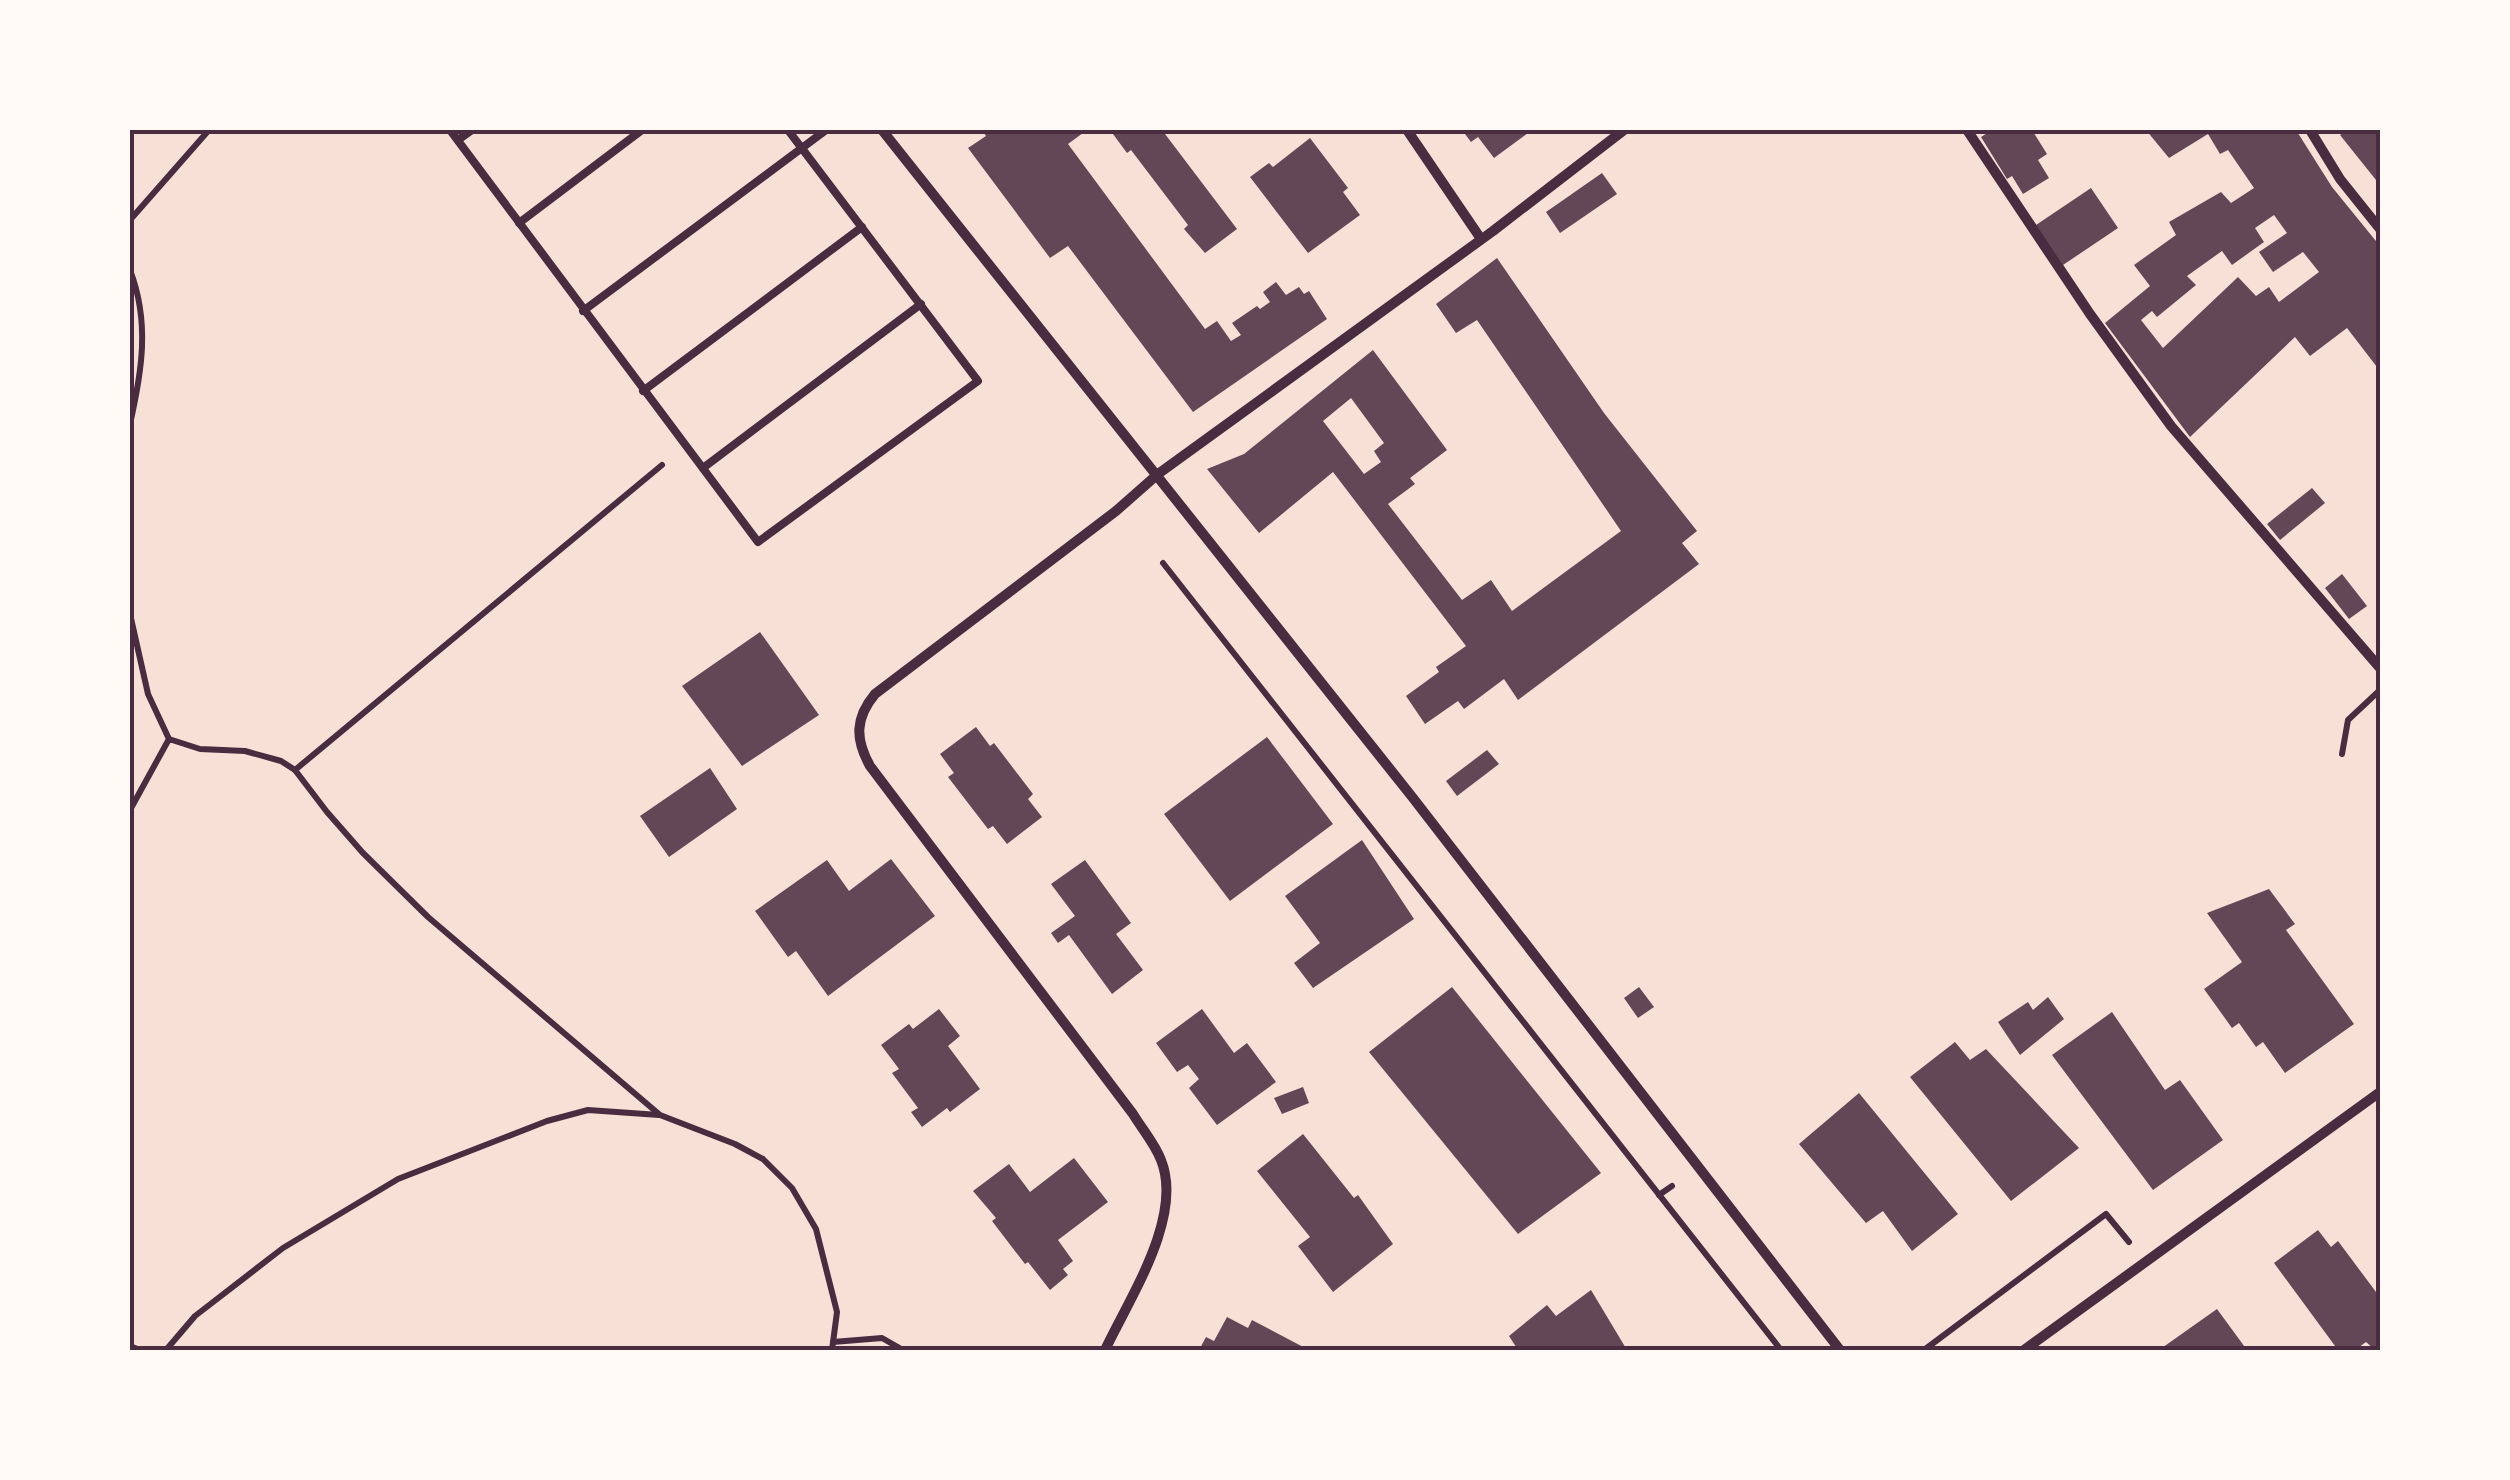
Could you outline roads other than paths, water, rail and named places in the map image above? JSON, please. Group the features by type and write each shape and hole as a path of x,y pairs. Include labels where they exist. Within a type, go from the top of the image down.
{"street":[{"path":"882,130 1158,474 1840,1350"},
{"path":"1407,130 1480,239"},
{"path":"1106,1350 1162,1228 1167,1182 1161,1160 1133,1114 870,766 859,746 862,710 875,694 1158,474 1624,130"},
{"path":"1967,130 2014,204 2171,426 2380,668"},
{"path":"2310,130 2340,180 2380,229"},
{"path":"2024,1350 2380,1092"}],"lane":[{"path":"450,130 758,542 978,381 788,130"},
{"path":"458,140 472,130"},
{"path":"519,223 642,130"},
{"path":"583,312 826,130"},
{"path":"643,391 862,227"},
{"path":"703,468 921,304"}]}
